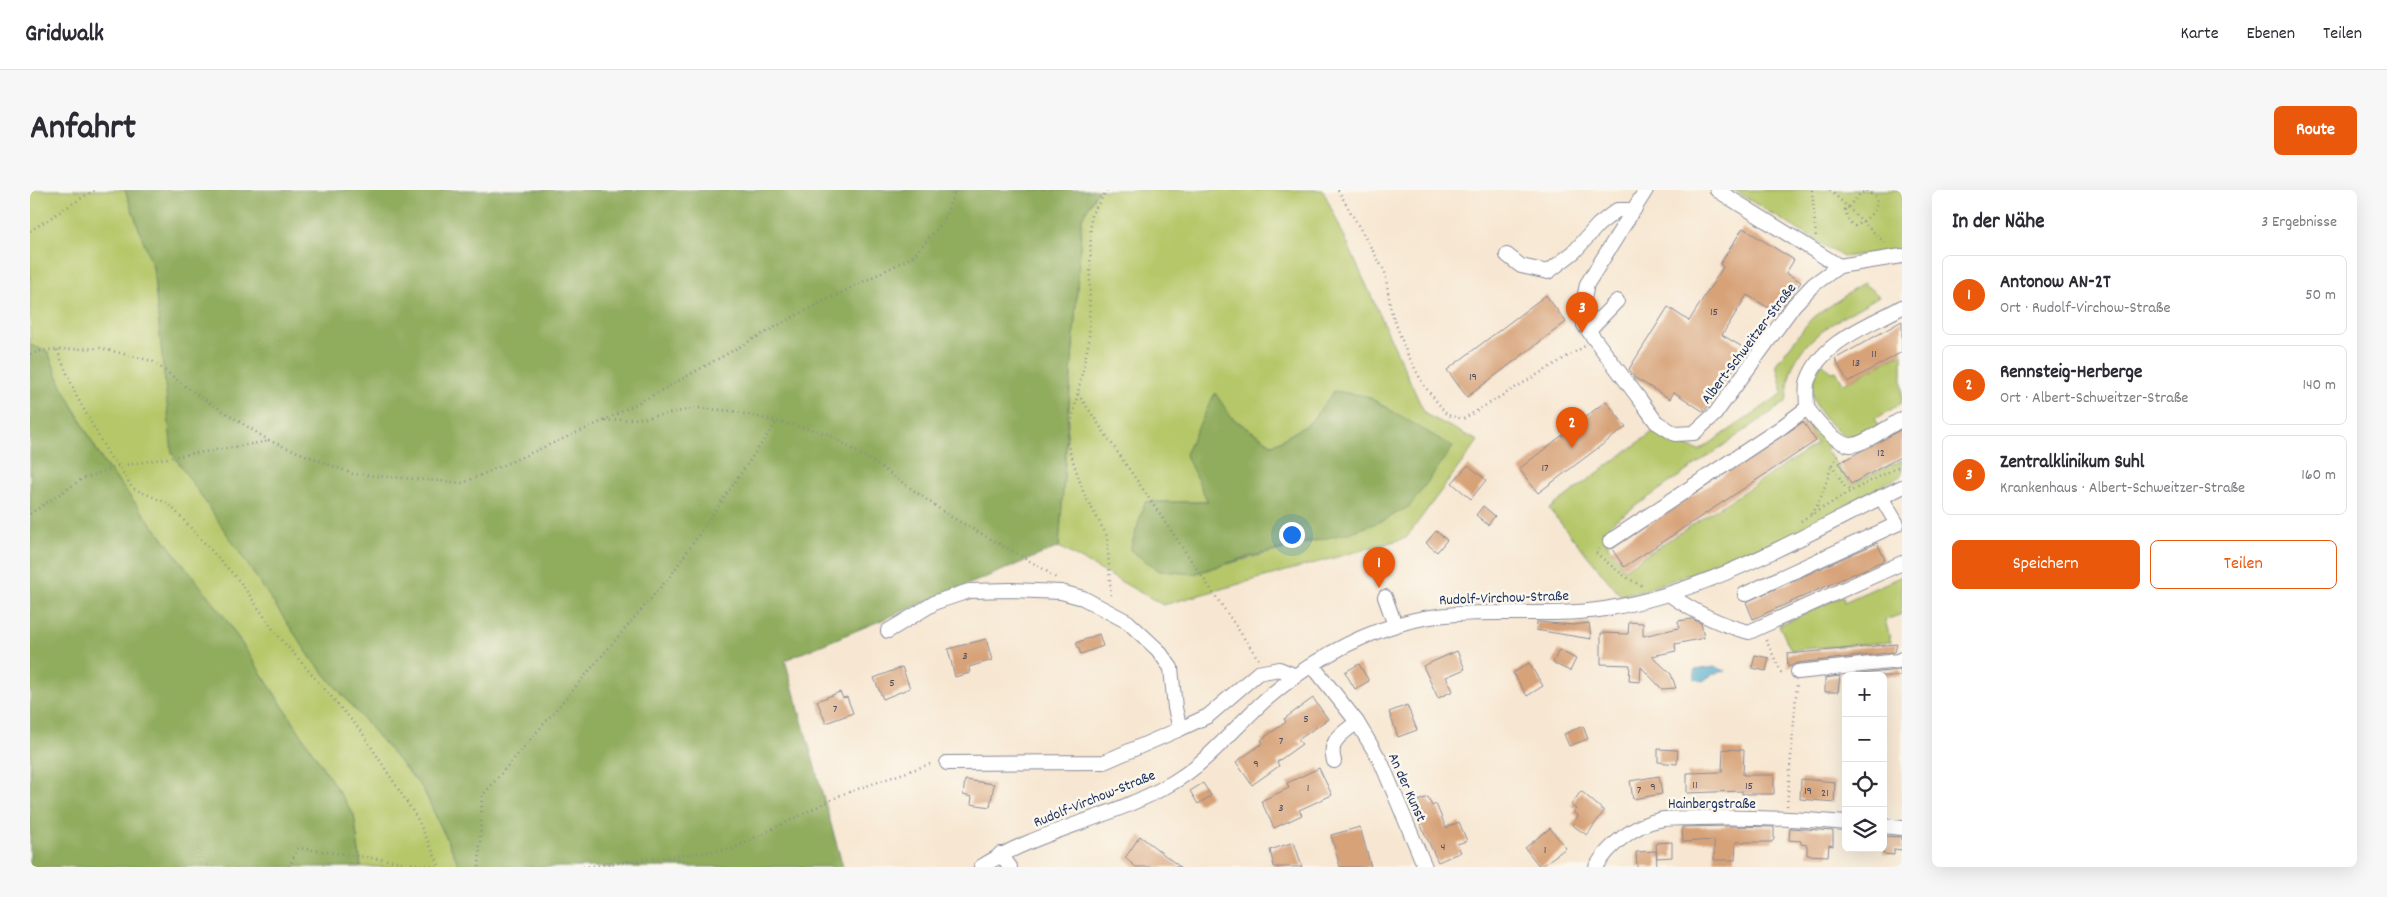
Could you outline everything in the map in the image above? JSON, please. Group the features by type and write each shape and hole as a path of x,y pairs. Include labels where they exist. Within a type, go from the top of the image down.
{"street":[{"name":"Albert-Schweitzer-Straße","path":"1646,190 1587,284 1582,309 1584,325 1656,422 1675,434 1694,433 1715,414 1794,306 1813,285 1840,266 1900,256"},
{"path":"1717,190 1840,266"},
{"path":"1507,255 1520,266 1548,272 1574,252 1598,225 1617,210 1634,210"},
{"path":"1592,335 1617,301"},
{"path":"1902,307 1832,345 1817,363 1807,382 1807,408 1836,438 1851,445 1862,442 1902,419"},
{"path":"1610,541 1779,430 1807,408"},
{"name":"Rudolf-Virchow-Straße","path":"980,867 1000,854 1128,806 1175,781 1296,676 1343,647 1395,625 1432,615 1464,612 1601,610 1638,603 1670,594 1732,571 1902,487"},
{"path":"1745,594 1899,528 1881,497"},
{"path":"1670,594 1684,604 1734,628 1748,632 1902,564"},
{"path":"888,631 936,602 969,591 1011,590 1051,592 1083,598 1128,622 1158,650 1171,668 1175,708 1180,729"},
{"path":"1385,597 1395,625"},
{"path":"1798,672 1898,662 1902,658"},
{"name":"An der Kunst","path":"1312,665 1357,722 1381,762 1426,867"},
{"path":"947,763 1104,762 1208,716 1258,673 1280,669 1296,676"},
{"path":"1334,761 1331,750 1335,741 1357,722"},
{"name":"Hainbergstraße","path":"1596,867 1602,856 1625,836 1635,829 1659,820 1721,817 1842,823"},
{"path":"1887,826 1902,828"},
{"path":"1000,854 1010,867"}],"path":[{"path":"30,231 90,192 97,190"},
{"path":"30,354 56,350 100,348 152,361 199,396 270,441 353,474 463,483 603,421 793,317 912,257 943,222 955,190"},
{"path":"1107,190 1091,214 1089,342 1067,443 1084,494 1107,536 1113,614"},
{"path":"1338,190 1385,272 1391,311 1406,352 1423,384 1447,415 1463,418 1592,335"},
{"path":"1812,190 1818,253"},
{"path":"1830,190 1900,256"},
{"path":"1866,191 1876,197 1878,203 1875,209 1862,222 1855,226 1849,222 1845,210 1861,193 1866,191"},
{"path":"56,350 98,438 110,457 119,466 132,488 169,504 242,582 275,632 362,731 417,818 439,867"},
{"path":"1078,394 1267,672"},
{"path":"603,421 644,418 698,408 732,411 826,433 878,465 948,515 1042,568 1062,583"},
{"path":"479,867 482,796 671,575 777,421"},
{"path":"30,514 82,479 119,466 270,441"},
{"path":"1811,515 1819,503 1832,465 1838,456 1851,445"},
{"path":"1832,465 1845,487 1851,491 1902,465"},
{"path":"1610,541 1596,553 1633,582 1648,587"},
{"path":"1748,632 1758,633 1765,639 1781,672 1798,672 1786,820"},
{"path":"583,867 732,849 842,794 930,763 947,763"},
{"path":"289,867 298,848 439,867"}],"green space":[{"path":"30,190 125,190 153,267 173,453 311,658 423,789 460,867 361,867 354,815 223,615 103,462 60,382 48,352 30,345"},
{"path":"125,190 1098,190 1082,218 1059,547 785,660 843,867 460,867 423,789 311,658 172,453 153,267"},
{"path":"1098,190 1323,190 1425,414 1478,441 1406,538 1163,605 1059,547 1082,218","holes":["1334,391 1385,520 1193,574 1145,502 1208,502 1232,418 1273,445 1310,423"]},
{"path":"1733,190 1902,190 1902,249 1843,257"},
{"path":"1863,283 1879,296 1818,334 1807,344 1792,368 1786,402 1610,524 1608,546 1624,569 1817,444 1803,417 1834,439 1826,450 1851,484 1902,460 1902,475 1778,542 1642,591 1620,595 1549,509 1654,431 1699,451 1783,393 1776,364 1811,319"},
{"path":"30,345 48,352 60,382 103,462 223,615 354,815 361,867 30,867"},
{"path":"1902,353 1902,403 1875,419 1879,427 1868,433 1850,437 1841,433 1820,413 1813,397 1813,389 1814,380 1822,363 1832,372 1836,371 1844,384"},
{"path":"1334,391 1367,396 1453,447 1410,506 1385,520 1352,532 1248,557 1193,574 1160,571 1130,550 1145,502 1208,502 1185,454 1215,393 1232,418 1273,445 1310,423"},
{"path":"1902,576 1902,614 1885,620 1891,642 1791,650 1779,625 1843,596 1844,602"}],"water":[{"path":"1715,667 1726,671 1713,674 1703,681 1695,679 1694,670"}],"building":[{"path":"1743,228 1794,260 1786,273 1801,282 1777,313 1747,295 1722,335 1746,349 1704,412 1674,392 1670,399 1635,378 1629,369 1668,307 1689,321 1723,267 1720,264"},
{"path":"1546,295 1566,322 1467,397 1447,370"},
{"path":"1902,321 1902,352 1848,382 1835,359"},
{"path":"1606,401 1626,427 1538,493 1519,469"},
{"path":"1803,422 1816,441 1624,567 1612,549"},
{"path":"1902,429 1902,456 1851,484 1839,463"},
{"path":"1468,465 1486,480 1471,499 1452,483"},
{"path":"1483,506 1495,516 1488,525 1476,515"},
{"path":"1436,531 1447,540 1437,552 1426,543"},
{"path":"1877,543 1885,560 1753,619 1746,602"},
{"path":"1692,619 1701,623 1704,638 1675,644 1676,651 1652,656 1671,674 1676,688 1662,689 1641,667 1640,682 1629,681 1630,665 1601,664 1601,633 1628,634 1629,622 1643,623 1643,636 1679,628 1678,621"},
{"path":"1537,622 1574,625 1589,623 1591,639 1536,630"},
{"path":"1099,634 1103,646 1081,654 1076,643"},
{"path":"986,639 992,660 969,667 970,673 955,677 948,649"},
{"path":"1897,644 1895,652 1797,663 1788,667 1787,654"},
{"path":"1559,650 1576,659 1570,671 1553,663"},
{"path":"1457,651 1465,669 1446,677 1453,691 1438,698 1423,666"},
{"path":"1755,655 1769,658 1766,671 1752,668"},
{"path":"1529,663 1543,686 1527,696 1513,673"},
{"path":"1359,664 1369,681 1355,689 1345,672"},
{"path":"902,667 910,688 883,699 874,678"},
{"path":"1899,670 1901,676 1887,676 1887,672 1881,672"},
{"path":"1840,676 1838,692 1825,692 1825,678"},
{"path":"840,692 843,698 847,697 853,713 826,723 817,701"},
{"path":"1313,698 1328,719 1298,740 1302,744 1277,762 1279,766 1252,785 1236,762 1263,743 1261,740 1286,722 1284,719"},
{"path":"1407,705 1417,730 1398,737 1389,712"},
{"path":"1583,726 1588,739 1569,746 1564,734"},
{"path":"1658,749 1678,750 1677,764 1658,762"},
{"path":"1723,749 1744,750 1743,775 1774,775 1774,794 1742,794 1742,791 1687,793 1687,773 1722,772"},
{"path":"1319,768 1332,795 1299,810 1302,815 1274,828 1261,801 1289,788 1287,783"},
{"path":"1659,776 1662,794 1633,799 1630,781"},
{"path":"1801,779 1835,782 1834,802 1800,799"},
{"path":"965,780 994,784 990,807 971,804 972,797 963,795"},
{"path":"1203,783 1211,796 1198,804 1190,791"},
{"path":"1581,791 1604,811 1587,835 1572,825 1578,816 1573,812 1576,809 1571,805"},
{"path":"1428,797 1432,806 1436,804 1446,828 1459,822 1467,841 1457,844 1461,852 1438,862 1415,813 1419,812 1415,802"},
{"path":"1360,827 1371,867 1340,867 1331,835"},
{"path":"1682,827 1774,827 1774,839 1772,842 1736,842 1735,860 1714,860 1714,840 1683,842"},
{"path":"1550,828 1566,848 1540,867 1525,848"},
{"path":"1790,828 1833,831 1833,846 1829,845 1828,856 1807,855 1807,845 1801,844 1801,841 1789,840"},
{"path":"1140,836 1180,867 1136,867 1125,858"},
{"path":"1887,836 1902,837 1902,850 1894,849 1894,855 1883,854 1883,852 1887,852"},
{"path":"1294,842 1302,867 1274,867 1270,850"},
{"path":"1672,842 1672,857 1657,858 1656,843"},
{"path":"1656,851 1657,867 1637,867 1636,852"}],"place":[{"name":"Zentralklinikum Suhl","path":"1582,333"},
{"name":"Rennsteig-Herberge","path":"1572,448"},
{"name":"Antonow AN-2T","path":"1379,588"}]}
